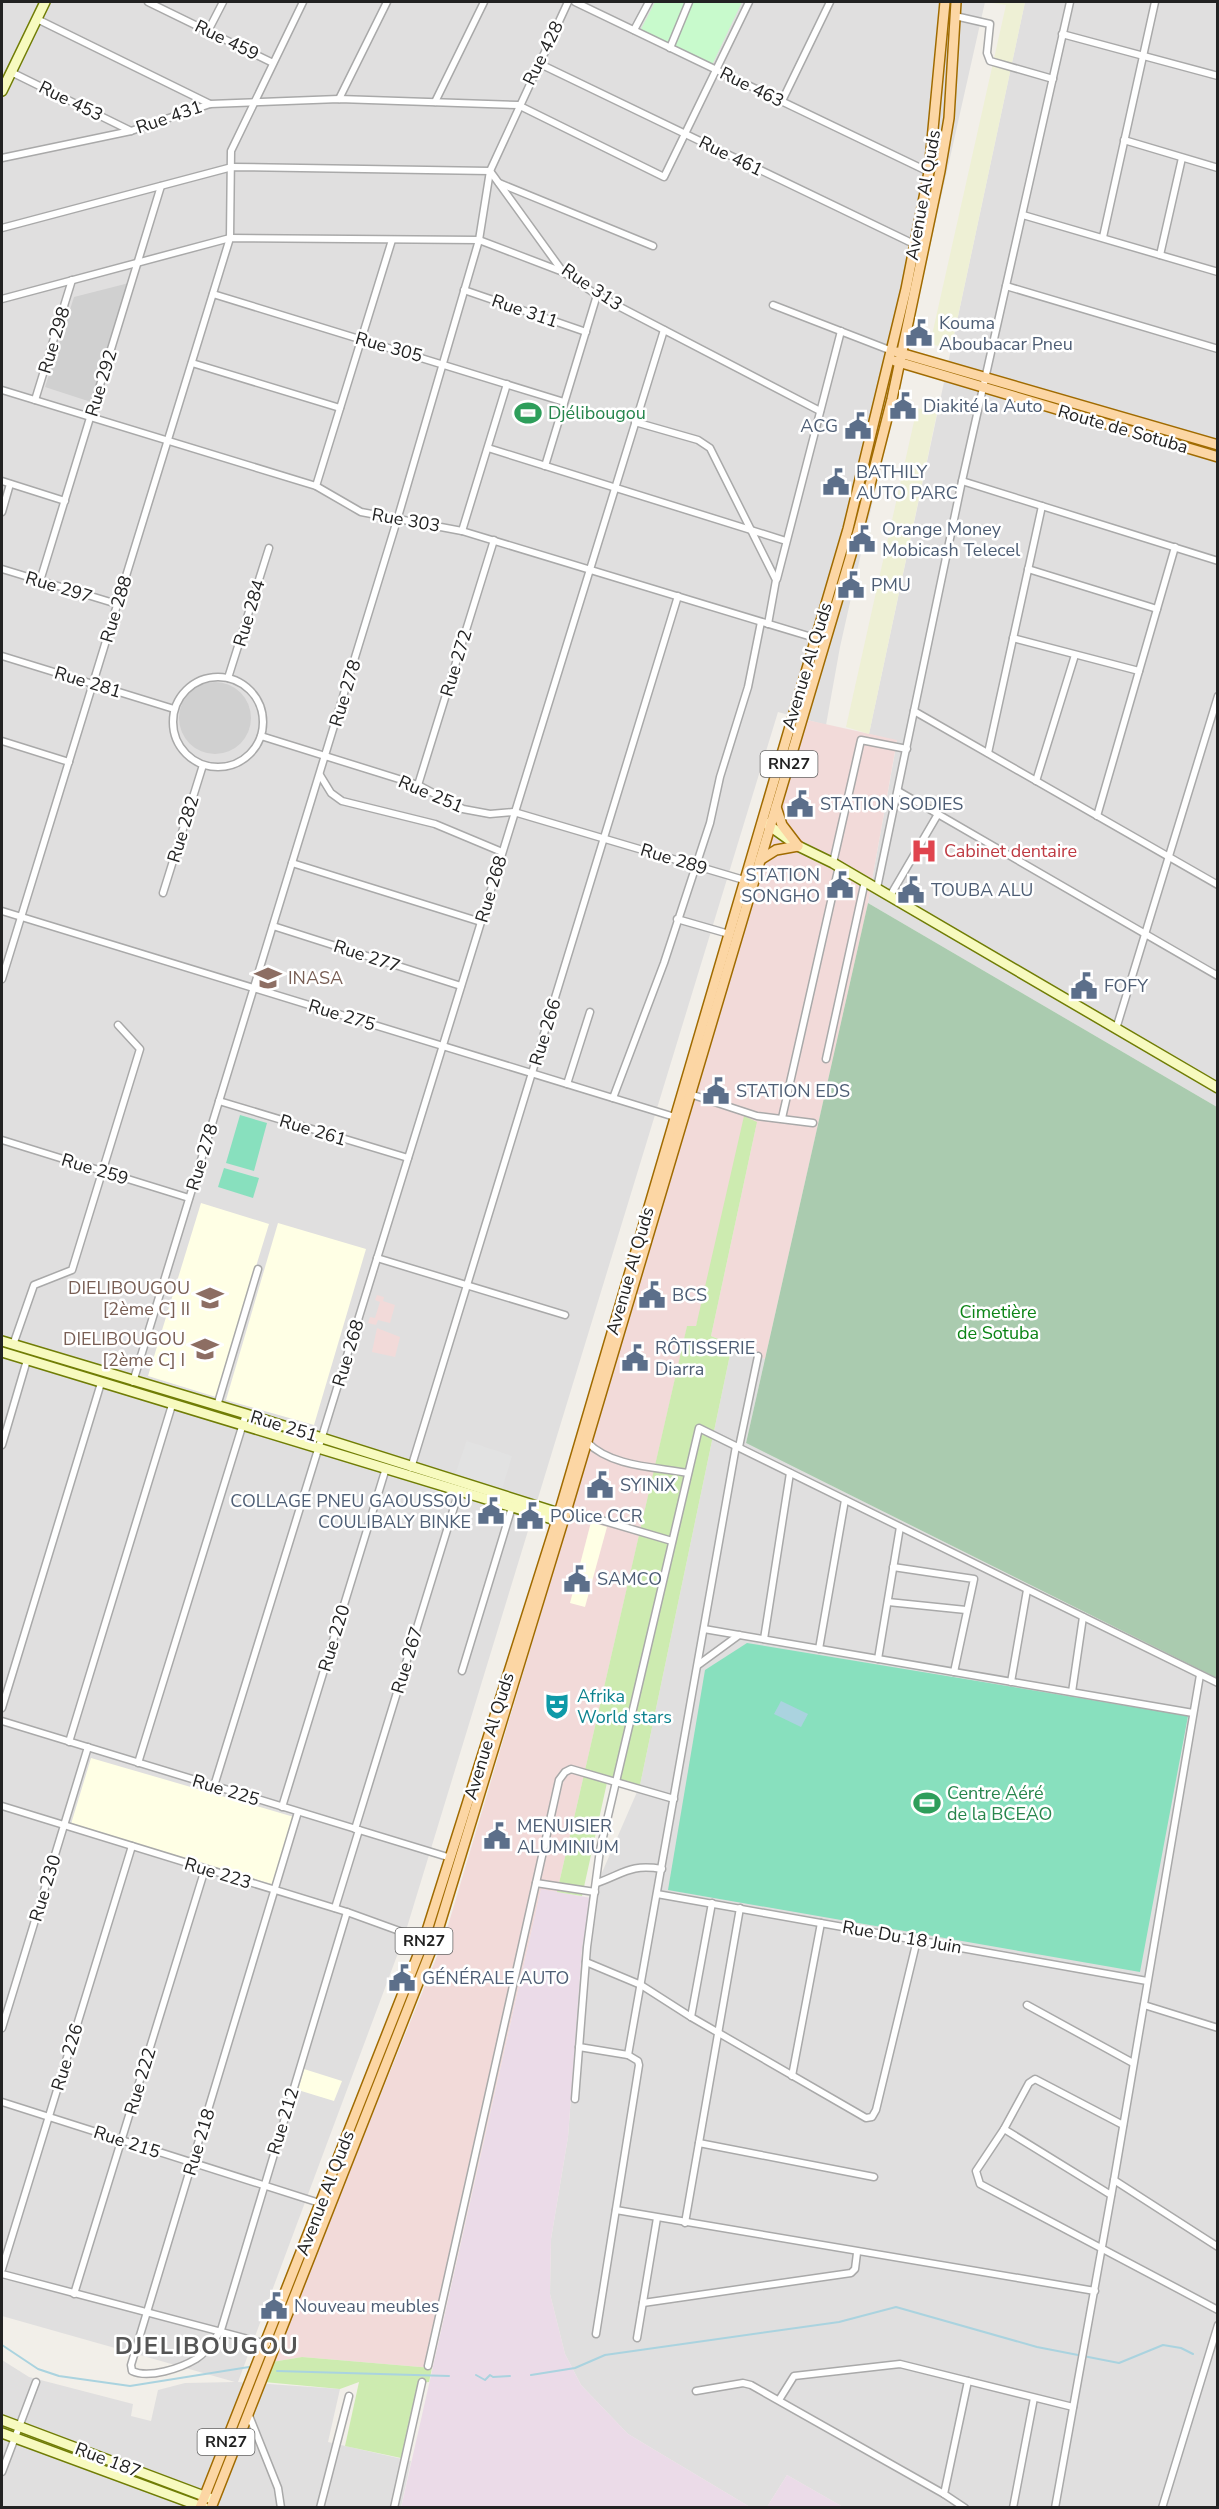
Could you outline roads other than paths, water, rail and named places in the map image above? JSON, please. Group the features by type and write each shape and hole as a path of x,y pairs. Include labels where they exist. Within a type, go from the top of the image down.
{"main road":[{"path":"2,91 45,2"},
{"name":"Avenue Al Quds","path":"429,1942 451,1858 586,1442 679,1118 744,880 766,823 776,807 859,528 896,356 914,244 929,172 945,2"},
{"name":"Avenue Al Quds","path":"202,2504 258,2378 429,1942 562,1516 679,1118 690,1094 760,860 766,823 815,638 848,529 925,247 949,118 956,2"},
{"name":"Route de Sotuba","path":"896,356 986,377 1218,446"},
{"name":"Route de Sotuba","path":"896,356 983,387 1218,457"},
{"path":"776,807 782,825 798,846"},
{"path":"766,823 798,846 836,864 1218,1088"},
{"path":"760,860 776,850 798,846"},
{"name":"Rue 251","path":"2,1341 246,1414 386,1468 459,1491 512,1507 562,1516"},
{"name":"Rue 251","path":"2,1352 172,1405 411,1468 562,1516"},
{"name":"Avenue Al Quds","path":"265,2359 267,2344 325,2204"},
{"name":"Avenue Al Quds","path":"212,2504 248,2413 258,2378"},
{"name":"Rue 187","path":"2,2420 202,2504"},
{"name":"Rue 187","path":"2,2433 202,2504 212,2504"}],"street":[{"name":"Rue 459","path":"148,2 273,63"},
{"path":"208,31 223,2"},
{"name":"Rue 288","path":"2,979 230,238 231,151 303,2"},
{"path":"339,99 387,2"},
{"path":"435,102 484,2"},
{"name":"Rue 428","path":"490,171 518,105 568,2"},
{"name":"Rue 463","path":"575,2 929,172"},
{"path":"634,30 649,2"},
{"path":"670,48 689,2"},
{"path":"518,105 664,177 749,2"},
{"path":"782,101 830,2"},
{"path":"877,888 962,481 1070,2"},
{"path":"1103,237 1155,2"},
{"path":"955,16 990,24 987,53 990,61 1053,79"},
{"path":"37,19 210,104"},
{"path":"1062,34 1218,76"},
{"name":"Rue 461","path":"538,63 914,244 925,247"},
{"name":"Rue 453","path":"11,72 131,131"},
{"name":"Rue 431","path":"2,158 131,131 210,104 254,100 339,99 518,105"},
{"path":"1124,140 1218,168"},
{"path":"1160,255 1182,158"},
{"path":"2,228 232,167 490,171"},
{"name":"Rue 313","path":"490,171 562,272 597,295 820,411"},
{"name":"Rue 278","path":"133,1382 398,517 479,240 490,171"},
{"path":"499,183 653,246"},
{"name":"Rue 292","path":"40,581 161,186"},
{"path":"1023,215 1218,272"},
{"path":"2,299 230,238 479,240 562,272"},
{"path":"316,486 392,240"},
{"name":"Rue 298","path":"35,400 72,280"},
{"path":"1006,286 1218,348"},
{"name":"Rue 311","path":"464,290 586,332"},
{"name":"Rue 305","path":"213,294 564,402"},
{"path":"544,466 597,295"},
{"path":"773,305 841,331 896,356"},
{"name":"Rue 268","path":"214,1786 664,330"},
{"path":"768,624 776,579 841,331"},
{"path":"192,363 340,408"},
{"path":"462,531 507,384"},
{"name":"Rue 303","path":"2,390 316,486 361,512 398,517 462,531 815,638"},
{"path":"635,422 698,440 710,448 776,579"},
{"path":"488,448 786,541"},
{"path":"2,481 65,501"},
{"path":"962,481 1218,561"},
{"path":"2,512 10,484"},
{"path":"988,753 1042,506"},
{"name":"Rue 272","path":"418,785 494,540"},
{"path":"1097,816 1175,547"},
{"name":"Rue 284","path":"228,678 269,548"},
{"name":"Rue 297","path":"2,569 117,604"},
{"path":"1028,569 1157,609"},
{"name":"Rue 266","path":"411,1468 678,596"},
{"path":"613,1098 664,963 696,866 748,687 760,622"},
{"path":"1013,638 1139,671"},
{"path":"1036,781 1075,655"},
{"name":"Rue 281","path":"2,656 174,709"},
{"path":"212,677 228,678 242,684 253,694 260,706 263,721 261,736 249,754 231,766 217,768 190,759 180,748 174,735 174,709 183,693 196,682 212,677"},
{"path":"1116,1029 1218,696"},
{"path":"914,711 1218,885"},
{"name":"Rue 251","path":"261,736 418,785 463,809 490,814 514,812 604,839"},
{"path":"782,1118 861,740 907,749"},
{"path":"2,742 69,762"},
{"name":"Rue 282","path":"163,893 203,765"},
{"path":"320,775 331,793 342,801 435,824 502,852"},
{"path":"898,791 1218,976"},
{"path":"890,896 938,814"},
{"name":"Rue 289","path":"604,839 744,880"},
{"path":"292,863 481,922"},
{"path":"826,1059 865,881"},
{"name":"Rue 275","path":"2,911 679,1118"},
{"path":"677,919 729,934"},
{"name":"Rue 277","path":"273,926 461,986"},
{"path":"567,1084 590,1012"},
{"path":"13,1345 34,1285 72,1270 140,1049 118,1025"},
{"path":"690,1094 757,1116 813,1123"},
{"name":"Rue 261","path":"219,1101 408,1158"},
{"name":"Rue 259","path":"2,1140 189,1198"},
{"path":"377,1258 565,1315"},
{"path":"217,1406 258,1269"},
{"path":"628,2055 737,1447 758,1356"},
{"path":"2,1445 27,1360"},
{"path":"2,1708 101,1383"},
{"path":"69,1742 172,1405"},
{"path":"138,1763 246,1414"},
{"path":"575,2100 586,1962 600,1850 699,1428 1218,1683"},
{"path":"586,1442 596,1452 631,1463 688,1473"},
{"name":"Rue 220","path":"282,1807 386,1468"},
{"path":"764,1640 790,1473"},
{"name":"Rue 267","path":"357,1830 459,1491"},
{"path":"819,1649 845,1500"},
{"path":"462,1671 512,1507"},
{"path":"562,1516 672,1541"},
{"path":"878,1659 900,1527"},
{"path":"894,1567 974,1579 954,1672"},
{"path":"1011,1682 1027,1590"},
{"path":"888,1602 966,1610"},
{"path":"1072,1692 1083,1617"},
{"path":"704,1629 1193,1713"},
{"path":"698,1665 739,1635"},
{"path":"1055,2508 1080,2363 1086,2344 1200,1675"},
{"name":"Rue 225","path":"2,1721 451,1858"},
{"name":"Rue 230","path":"2,2028 88,1747"},
{"path":"428,2366 559,1780 565,1772 571,1769 674,1799"},
{"name":"Rue 223","path":"2,1806 335,1908 429,1942"},
{"name":"Rue 218","path":"221,2330 196,2358 165,2371 140,2375 132,2371 192,2162 276,1891 298,1812"},
{"path":"335,1908 357,1830"},
{"name":"Rue 226","path":"2,2269 132,1846"},
{"path":"597,1883 619,1876 634,1867 662,1869"},
{"name":"Rue 222","path":"74,2294 205,1869"},
{"path":"536,1882 595,1893"},
{"name":"Rue Du 18 Juin","path":"657,1894 1147,1981"},
{"path":"691,2017 712,1904"},
{"path":"685,2223 740,1908"},
{"name":"Rue 212","path":"221,2330 347,1912"},
{"path":"792,2076 822,1923"},
{"path":"586,1962 641,1985 718,2033 866,2118 872,2117 876,2110 917,1940"},
{"path":"1027,2004 1133,2063"},
{"path":"1144,2005 1218,2028"},
{"path":"579,2047 628,2055 638,2061 639,2065 596,2334"},
{"path":"1123,2125 1035,2079 1029,2083 1004,2129 976,2171 980,2184 1218,2310"},
{"name":"Rue 215","path":"2,2102 325,2204"},
{"path":"1004,2129 1111,2195"},
{"path":"699,2142 874,2177"},
{"path":"1114,2180 1218,2247"},
{"path":"616,2211 1095,2291"},
{"path":"637,2338 657,2218"},
{"path":"643,2303 851,2273 855,2269 857,2253"},
{"path":"2,2274 267,2344"},
{"path":"1162,2508 1218,2325"},
{"path":"779,2400 794,2376 854,2367 900,2364 1072,2407"},
{"path":"944,2494 968,2381"},
{"path":"2,2472 36,2382"},
{"path":"394,2508 422,2382"},
{"path":"696,2391 743,2383 779,2400 965,2508"},
{"path":"321,2508 349,2396"},
{"path":"1013,2508 1034,2398"},
{"path":"248,2413 278,2488 281,2508"}],"water":[{"path":"781,1701 808,1714 801,1727 774,1714"}],"waterway":[{"path":"531,2375 575,2368 605,2355 839,2322 896,2307 1037,2347 1119,2363 1163,2345 1181,2348 1193,2354"},
{"path":"2,2345 38,2369 59,2376 130,2386 249,2367"},
{"path":"277,2371 449,2376"},
{"path":"476,2375 485,2380 490,2375 493,2377 510,2376"}],"place":[{"name":"Kouma Aboubacar Pneu","path":"919,333"},
{"name":"Diakité la Auto","path":"903,406"},
{"name":"Djélibougou","path":"528,413"},
{"name":"ACG","path":"858,426"},
{"name":"BATHILY AUTO PARC","path":"836,482"},
{"name":"Orange Money Mobicash Telecel","path":"862,539"},
{"name":"PMU","path":"851,585"},
{"name":"STATION SODIES","path":"800,804"},
{"name":"Cabinet dentaire","path":"924,851"},
{"name":"STATION SONGHO","path":"840,885"},
{"name":"TOUBA ALU","path":"911,890"},
{"name":"INASA","path":"268,978"},
{"name":"FOFY","path":"1084,986"},
{"name":"STATION EDS","path":"716,1091"},
{"name":"BCS","path":"652,1295"},
{"name":"DIELIBOUGOU [2ème C] II","path":"210,1298"},
{"name":"DIELIBOUGOU [2ème C] I","path":"205,1349"},
{"name":"RÔTISSERIE Diarra","path":"635,1358"},
{"name":"SYINIX","path":"600,1485"},
{"name":"COLLAGE PNEU GAOUSSOU COULIBALY BINKE","path":"491,1511"},
{"name":"POlice CCR","path":"530,1516"},
{"name":"SAMCO","path":"577,1579"},
{"name":"Afrika World stars","path":"557,1706"},
{"name":"Centre Aéré de la BCEAO","path":"927,1803"},
{"name":"MENUISIER ALUMINIUM","path":"497,1836"},
{"name":"GÉNÉRALE AUTO","path":"402,1978"},
{"name":"Nouveau meubles","path":"274,2306"}],"district":[{"name":"DJELIBOUGOU","path":"207,2346"}],"park label":[{"name":"Cimetière de Sotuba","path":"998,1322"}]}
